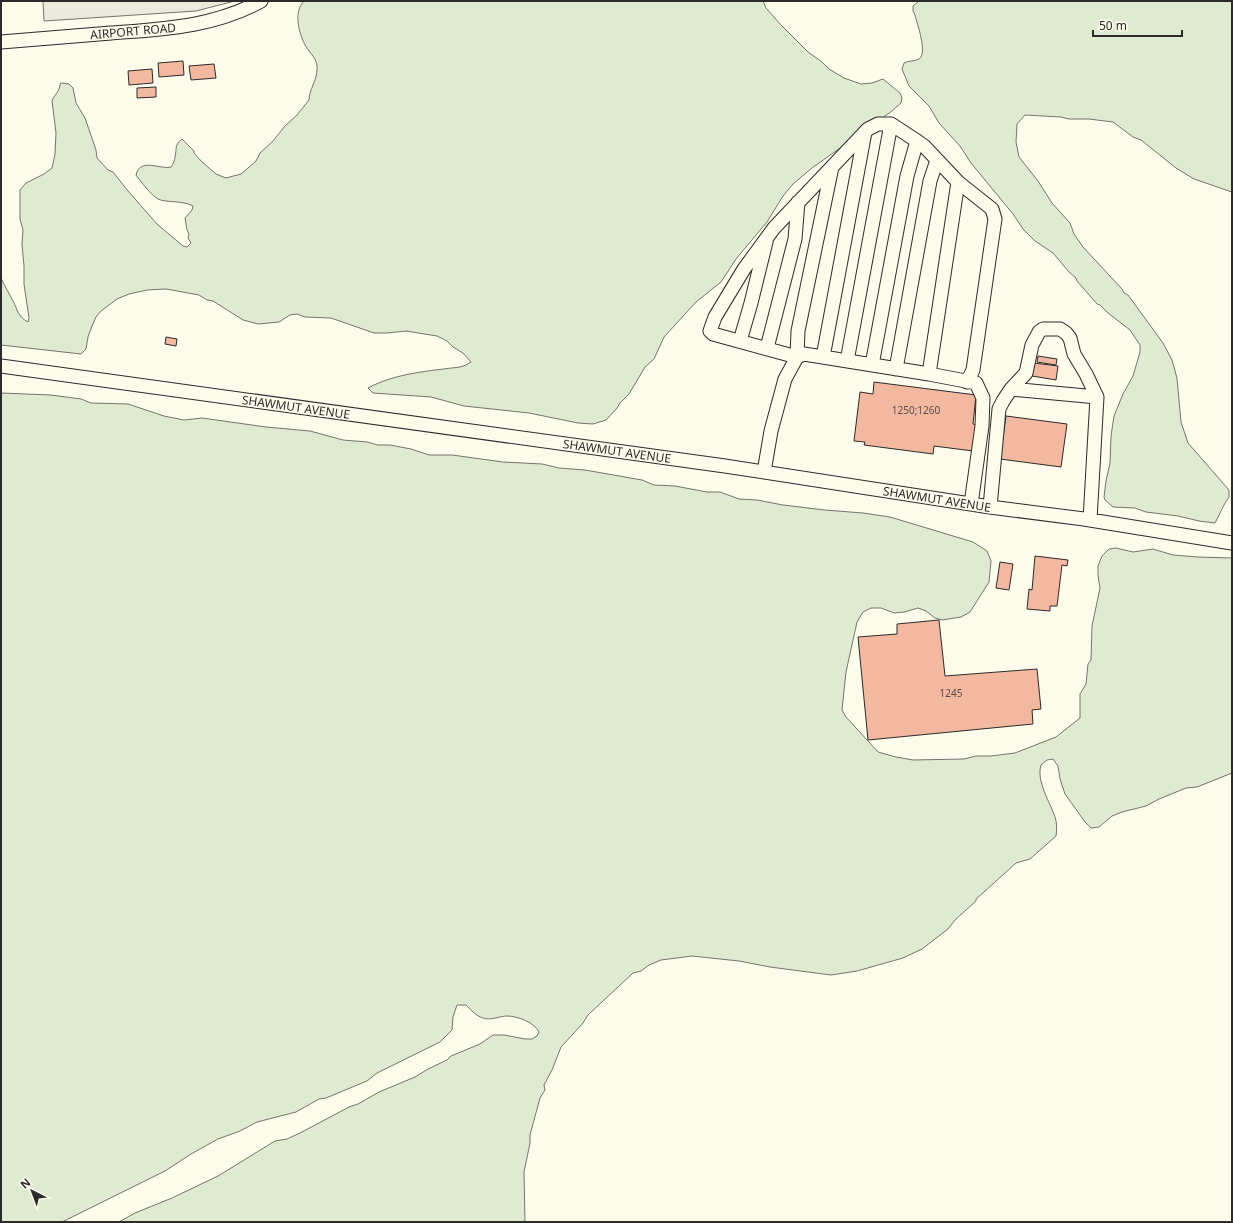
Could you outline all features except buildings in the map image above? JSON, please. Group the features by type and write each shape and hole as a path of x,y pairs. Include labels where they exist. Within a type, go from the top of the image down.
{"street":[{"name":"AIRPORT ROAD","path":"1,42 183,27 216,20 243,10 261,1"},
{"path":"967,382 973,370 995,219 992,209 958,182 917,140 891,124 878,124 868,128 774,228 744,269 715,317 710,330 713,334 797,357 804,354 823,356 929,374 967,382 976,383 983,398 982,426 971,504"},
{"path":"847,360 891,124"},
{"path":"823,356 865,132"},
{"path":"872,365 907,176 917,140"},
{"path":"896,369 930,181 937,160"},
{"path":"764,472 771,431 785,379 797,357 798,331 832,167"},
{"path":"929,374 958,182"},
{"path":"767,348 795,239 798,202"},
{"path":"740,341 768,236"},
{"path":"990,507 999,409 1011,389 1026,373 1032,345 1039,332 1043,329 1060,329 1070,338 1074,354 1097,397 1090,520"},
{"name":"SHAWMUT AVENUE","path":"1,366 764,472 1232,542"},
{"path":"1011,389 1097,397"}],"green space":[{"path":"304,1 763,1 766,8 781,25 808,52 829,69 844,78 861,84 872,83 883,79 900,93 902,98 901,103 892,111 812,168 793,184 783,196 767,222 736,259 721,282 696,302 664,337 654,359 645,367 629,394 606,420 593,424 578,423 529,413 464,406 431,397 373,393 368,388 401,376 425,371 460,367 471,362 463,353 447,341 437,336 406,331 374,333 331,318 305,317 297,314 290,315 279,322 258,324 243,320 213,301 207,300 199,295 166,289 147,290 129,294 117,299 101,311 96,317 92,326 86,349 81,354 1,345 1,278 20,315 28,322 29,318 24,284 22,245 23,230 20,219 20,190 26,183 52,168 55,154 56,133 52,101 59,90 61,83 69,84 73,88 76,103 85,118 96,150 97,158 108,170 113,172 157,224 183,246 187,247 191,243 188,238 189,234 185,218 192,210 193,206 158,199 143,185 136,175 138,170 146,165 171,167 175,159 177,145 182,139 202,162 216,174 226,178 241,174 256,161 260,153 273,141 309,100 310,92 316,78 316,62 305,45 298,23 299,11"},
{"path":"919,1 1232,1 1232,192 1194,179 1176,168 1141,140 1133,137 1113,122 1025,115 1017,124 1016,142 1019,157 1038,181 1052,203 1070,223 1074,234 1083,247 1124,293 1128,295 1163,343 1172,360 1177,378 1181,422 1188,443 1229,490 1229,497 1215,523 1146,512 1135,508 1113,507 1105,500 1104,497 1110,463 1111,436 1114,416 1123,394 1133,376 1140,352 1140,345 1130,330 1097,304 1053,253 1035,241 1023,229 1013,214 971,163 960,146 939,123 929,106 909,86 902,69 904,63 919,59 921,56 922,45 920,31 913,11 913,6"},
{"path":"1,393 51,395 81,399 91,403 128,404 164,416 184,420 202,418 266,427 310,431 343,440 367,442 378,445 390,445 411,449 429,455 452,455 503,462 542,464 559,468 585,470 642,480 654,485 675,486 707,492 720,492 739,499 890,517 973,542 987,551 991,561 989,582 970,612 961,617 942,620 935,618 926,611 918,608 894,613 881,608 871,608 863,612 857,622 846,672 842,710 846,717 878,752 913,760 964,759 976,756 1015,753 1056,737 1080,718 1080,694 1086,684 1088,664 1091,660 1092,626 1100,588 1098,566 1102,556 1109,549 1116,548 1133,552 1153,549 1173,555 1232,558 1232,773 1197,787 1186,788 1146,806 1122,812 1112,816 1099,827 1091,828 1065,794 1060,779 1058,766 1053,759 1047,760 1041,765 1040,778 1056,819 1056,836 1030,859 1016,863 976,899 976,901 955,920 948,929 922,949 903,958 857,971 831,975 770,967 739,961 692,956 661,960 649,965 641,971 633,973 588,1015 583,1023 561,1047 544,1085 545,1090 540,1098 530,1135 530,1143 524,1172 525,1222 119,1222 135,1213 172,1198 218,1176 275,1141 287,1139 302,1132 379,1092 415,1077 447,1060 451,1056 480,1044 493,1035 532,1039 537,1036 539,1032 530,1023 521,1019 507,1016 486,1019 480,1017 466,1005 457,1005 453,1017 452,1030 440,1042 377,1073 367,1081 326,1098 319,1099 296,1112 257,1122 240,1131 218,1139 165,1171 62,1222 1,1222"}],"shaded area":[{"path":"43,1 235,1 196,11 44,21"}]}
